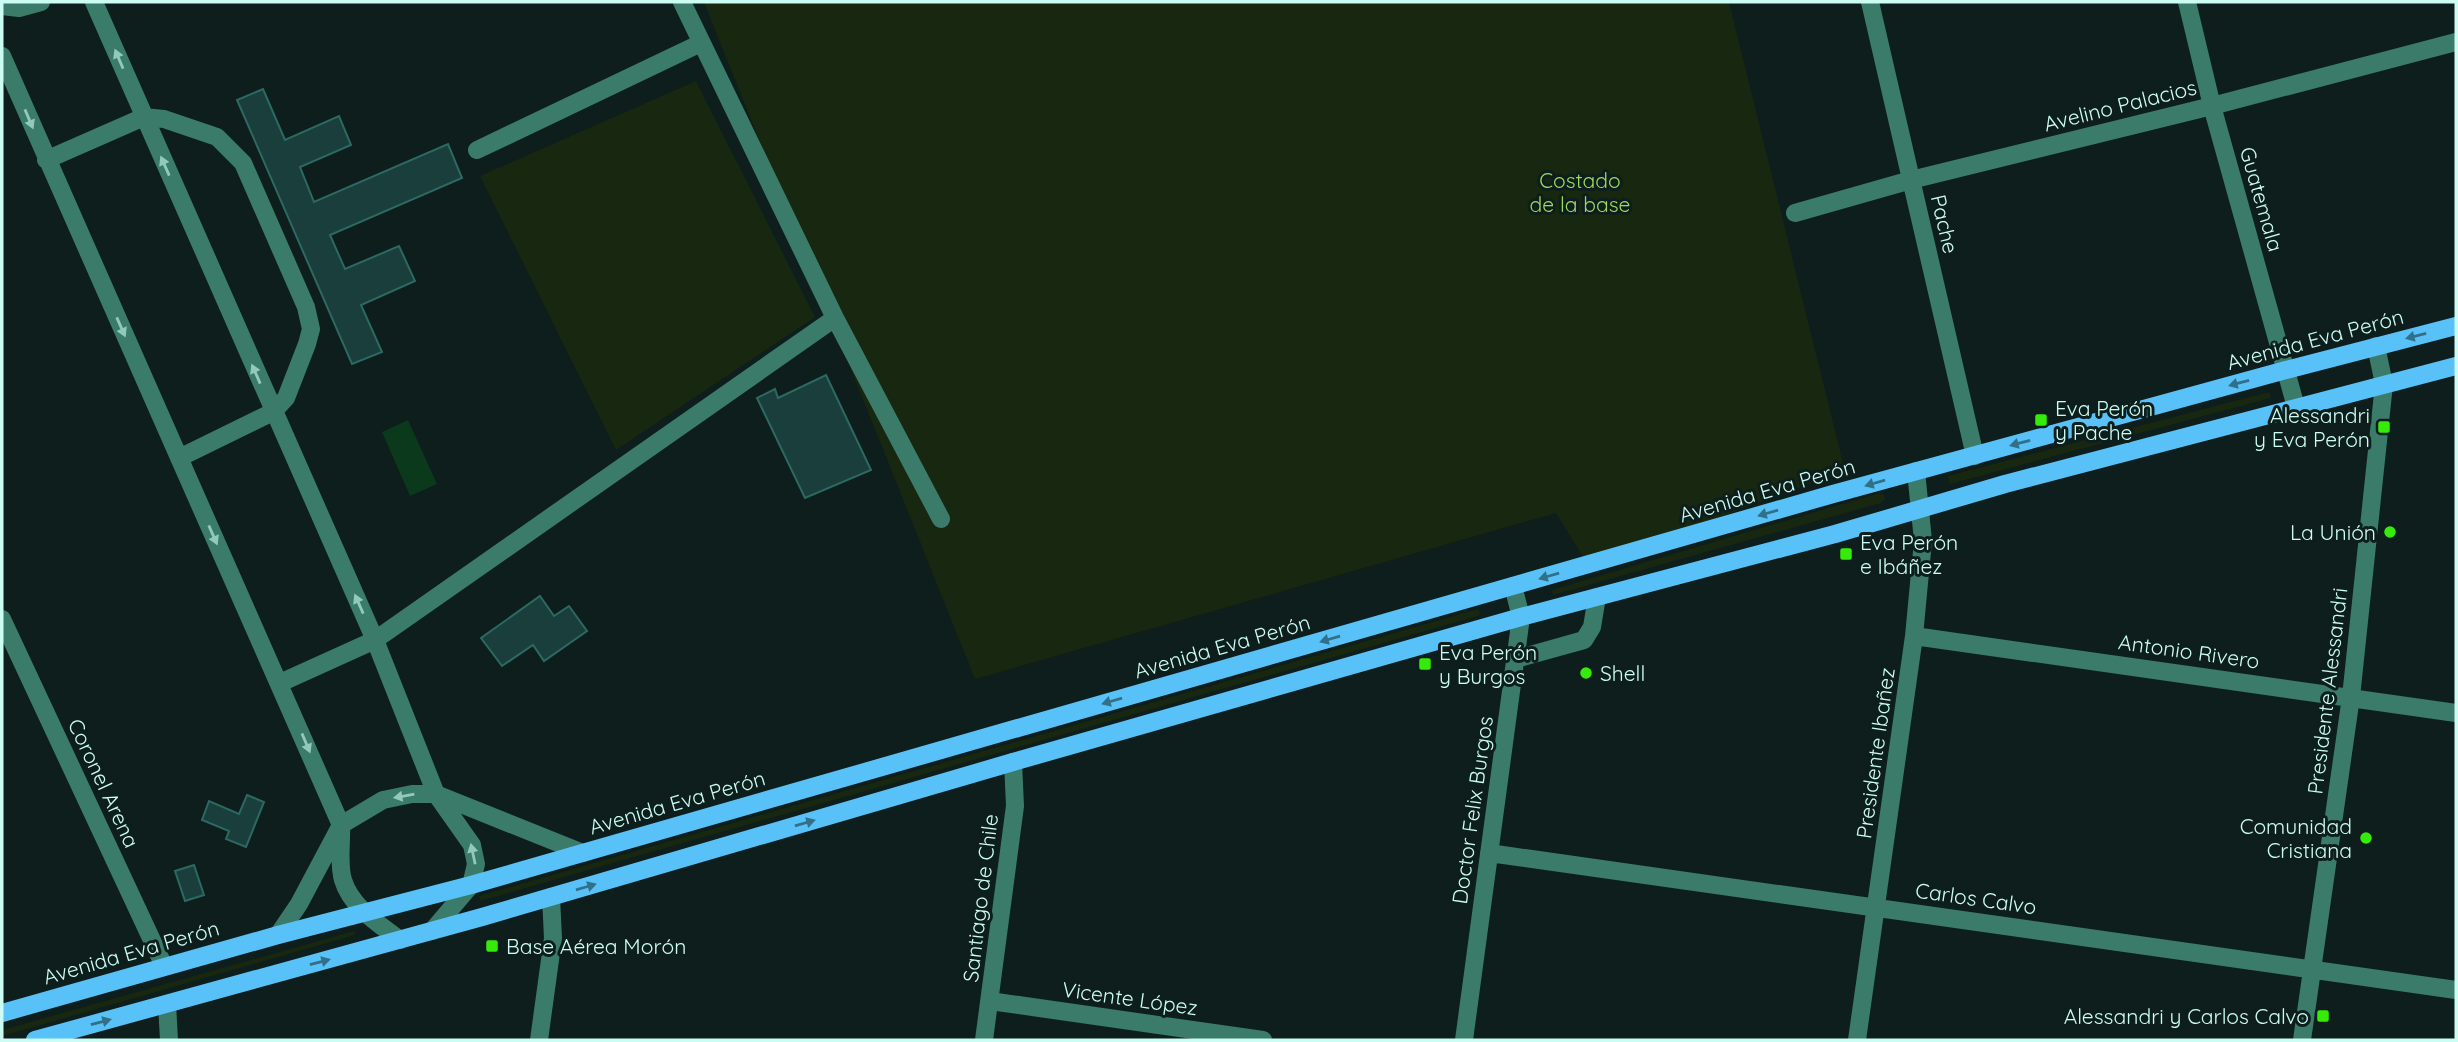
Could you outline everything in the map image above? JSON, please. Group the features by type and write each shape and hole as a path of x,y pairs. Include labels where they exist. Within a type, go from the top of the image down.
{"main road":[{"name":"Avenida Eva Perón","path":"2,1013 164,966 471,885 1916,471 2456,326"},
{"path":"35,1040 432,931 1521,617 1921,510 2005,484 2456,366"}],"street":[{"path":"2,6 19,8 41,2"},
{"path":"94,2 375,640 436,794 472,845 476,864 471,885 432,931"},
{"path":"682,2 835,318 941,519"},
{"name":"Pache","path":"1870,2 1975,456"},
{"name":"Guatemala","path":"2187,2 2212,106 2296,407"},
{"name":"Avelino Palacios","path":"1795,213 1911,180 2212,106 2456,42"},
{"path":"477,149 701,43"},
{"path":"2,56 341,825 342,880 364,912 400,940"},
{"path":"46,160 144,117 164,119 217,138 243,163 306,307 310,328 307,344 286,398 273,412 179,458"},
{"path":"280,683 375,640 835,318"},
{"name":"Presidente Alessandri","path":"2302,1040 2351,697 2384,384 2376,346"},
{"name":"Presidente Ibañez","path":"1857,1040 1914,636 1923,541 1916,471"},
{"name":"Doctor Felix Burgos","path":"1464,1040 1521,617 1513,586"},
{"path":"1516,659 1584,640 1592,627 1597,597"},
{"name":"Coronel Arena","path":"2,619 164,966"},
{"name":"Antonio Rivero","path":"1914,636 2456,713"},
{"name":"Santiago de Chile","path":"984,1040 1015,806 1013,762"},
{"path":"278,935 299,904 341,825 383,800 412,794 436,794 583,853"},
{"name":"Carlos Calvo","path":"1489,853 2456,990"},
{"path":"539,1040 553,937 551,897"},
{"name":"Vicente López","path":"990,1001 1263,1040"},
{"path":"166,1004 169,1040"}],"green space":[{"name":"Costado de la base","path":"704,2 1729,2 1845,471 1588,565 1556,513 975,679"},
{"path":"696,81 815,317 616,450 480,176"},
{"path":"2269,392 2271,398 1950,484 1948,476"},
{"path":"1879,493 1884,495 1885,499 1881,503 1553,595 1552,590"},
{"path":"1478,609 1481,615 480,901 479,896"},
{"path":"354,931 355,935 2,1036 2,1030"}],"shaded area":[{"path":"408,420 437,484 410,496 382,432"}],"building":[{"path":"263,89 285,140 339,116 351,145 300,167 314,202 448,144 462,178 330,235 345,269 399,246 415,281 361,305 382,352 352,364 237,100"},
{"path":"826,375 871,470 805,498 757,398 775,389 778,398"},
{"path":"540,596 554,616 569,606 587,631 544,661 533,645 502,666 481,638"},
{"path":"247,795 264,802 246,847 226,839 229,831 202,820 209,801 239,814"},
{"path":"194,865 204,895 185,901 175,871"}],"place":[{"name":"Eva Perón y Pache","path":"2041,420"},
{"name":"Alessandri y Eva Perón","path":"2384,427"},
{"name":"La Unión","path":"2390,532"},
{"name":"Eva Perón e Ibáñez","path":"1846,554"},
{"name":"Eva Perón y Burgos","path":"1425,664"},
{"name":"Shell","path":"1586,673"},
{"name":"Comunidad Cristiana","path":"2366,838"},
{"name":"Base Aérea Morón","path":"492,946"},
{"name":"Alessandri y Carlos Calvo","path":"2323,1016"}]}
